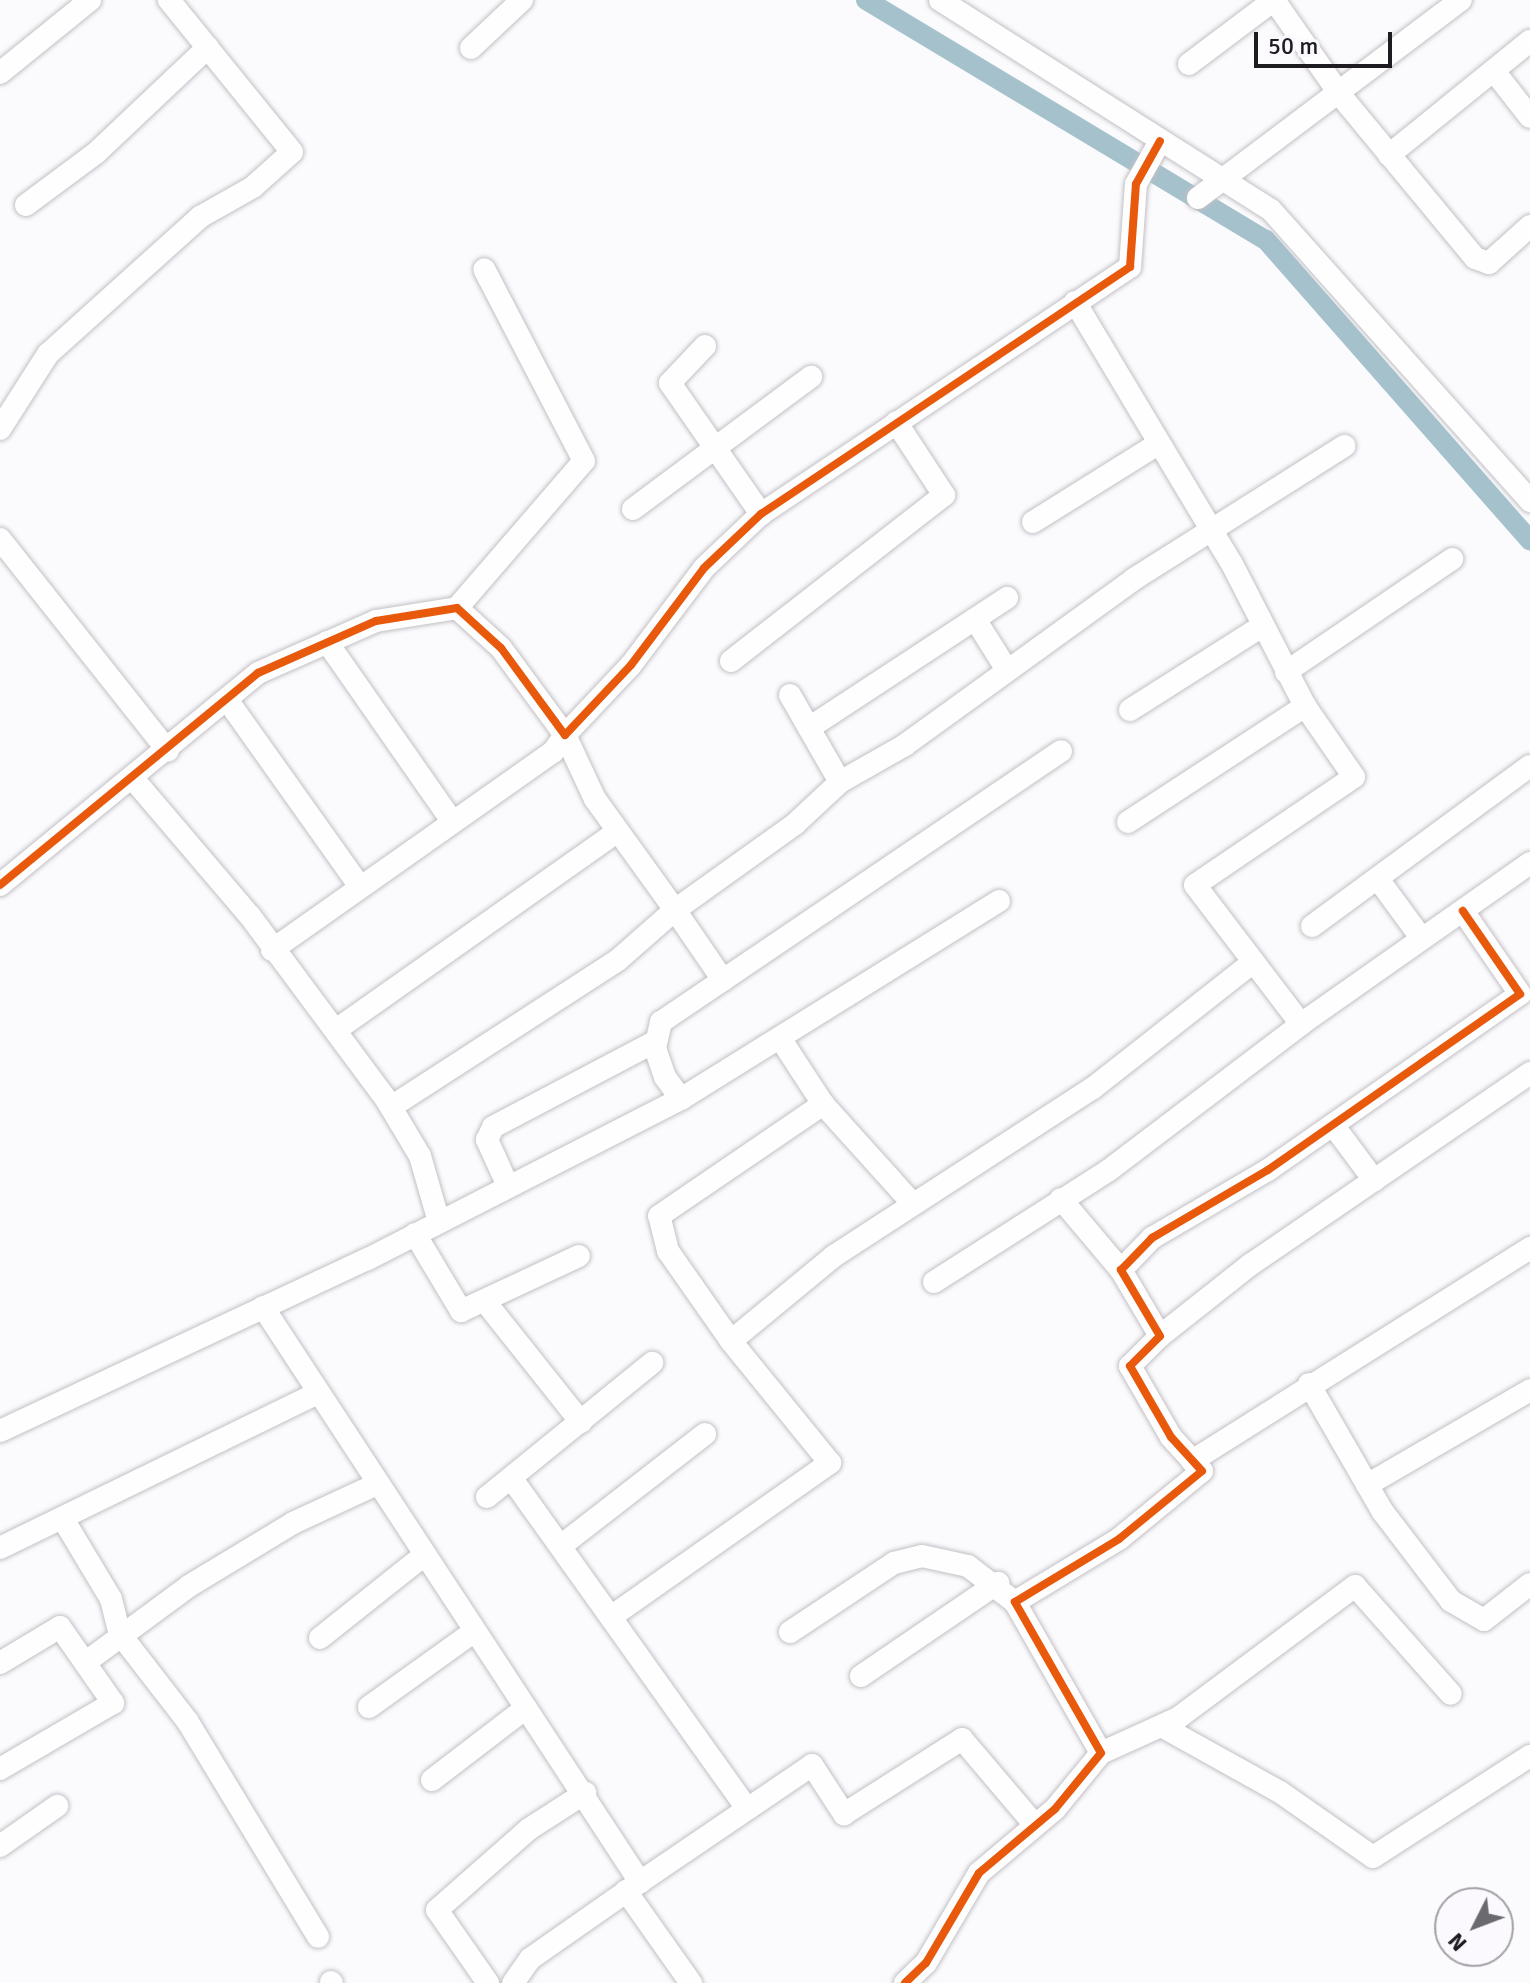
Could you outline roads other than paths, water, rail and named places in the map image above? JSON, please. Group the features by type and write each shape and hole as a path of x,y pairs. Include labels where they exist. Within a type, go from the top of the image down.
{"street":[{"path":"0,73 90,0"},
{"path":"0,429 48,354 200,217 253,187 292,152 169,0"},
{"path":"471,48 522,0"},
{"path":"940,0 1271,210 1530,501"},
{"path":"1189,64 1274,0 1341,96 1482,263 1530,226"},
{"path":"1198,198 1341,96 1436,7 1461,0"},
{"path":"1389,155 1530,41"},
{"path":"26,205 96,153 208,47"},
{"path":"1494,71 1530,117"},
{"path":"272,950 553,752 565,735 631,665 704,568 761,514 1130,267 1136,184 1160,142"},
{"path":"0,885 135,781 258,673 376,621 457,608 584,461 484,269"},
{"path":"1075,302 1215,534 1305,706 1354,777 1195,885 1301,1024"},
{"path":"705,346 670,383 761,514"},
{"path":"633,509 811,377"},
{"path":"731,661 944,495 896,422"},
{"path":"1033,522 1158,444"},
{"path":"391,1107 618,960 675,910 795,824 840,782 1176,551 1215,534 1344,446"},
{"path":"0,539 168,751"},
{"path":"1286,672 1452,559"},
{"path":"809,728 1007,598"},
{"path":"457,608 501,648 565,735 618,831 723,980"},
{"path":"975,619 1007,670"},
{"path":"1130,710 1261,627"},
{"path":"327,642 452,821"},
{"path":"790,695 840,782"},
{"path":"228,701 360,887"},
{"path":"1128,822 1305,706"},
{"path":"681,1099 665,1077 656,1041 661,1022 1061,751"},
{"path":"1312,926 1530,766"},
{"path":"135,781 336,1030 391,1107 435,1193 439,1222"},
{"path":"336,1030 618,831"},
{"path":"934,1282 1061,1199 1301,1024 1530,863"},
{"path":"1378,879 1422,939"},
{"path":"0,1431 415,1234 681,1099 999,901"},
{"path":"1121,1270 1152,1238 1333,1125 1525,990 1463,911"},
{"path":"731,1341 912,1203 1093,1088 1253,962"},
{"path":"780,1038 823,1104 912,1203"},
{"path":"508,1186 487,1140 493,1127 656,1041"},
{"path":"1015,1602 1119,1539 1202,1471 1192,1461 1130,1366 1160,1336 1374,1180 1530,1073"},
{"path":"615,1614 830,1463 731,1341 668,1251 659,1216 823,1104"},
{"path":"1333,1125 1374,1180"},
{"path":"1061,1199 1121,1270 1160,1336"},
{"path":"415,1234 461,1311 487,1304 579,1256"},
{"path":"1192,1461 1309,1384 1403,1333 1530,1248"},
{"path":"487,1304 581,1422"},
{"path":"263,1307 472,1633 585,1793 633,1886 691,1983"},
{"path":"487,1497 652,1363"},
{"path":"1309,1384 1367,1485 1451,1601 1484,1620 1530,1584"},
{"path":"1367,1485 1530,1390"},
{"path":"0,1548 316,1394"},
{"path":"562,1545 705,1434"},
{"path":"512,1479 615,1614 744,1804"},
{"path":"86,1662 120,1634 293,1523 375,1485"},
{"path":"63,1519 111,1599 120,1634 188,1722 318,1937"},
{"path":"790,1632 894,1563 922,1556 998,1583 1015,1602 1101,1753"},
{"path":"320,1638 422,1557"},
{"path":"861,1676 998,1583"},
{"path":"905,1983 926,1963 979,1873 1035,1825 1101,1753 1163,1727 1355,1586 1451,1694"},
{"path":"0,1663 60,1627 113,1703 0,1769"},
{"path":"369,1707 472,1633"},
{"path":"432,1780 526,1708"},
{"path":"1163,1727 1280,1792 1373,1857 1530,1756"},
{"path":"513,1983 530,1959 744,1804 812,1765 844,1814 962,1739 1035,1825"},
{"path":"488,1983 437,1910 529,1829 585,1793"},
{"path":"0,1846 57,1806"}],"waterway":[{"path":"866,0 1266,240 1530,541"}]}
